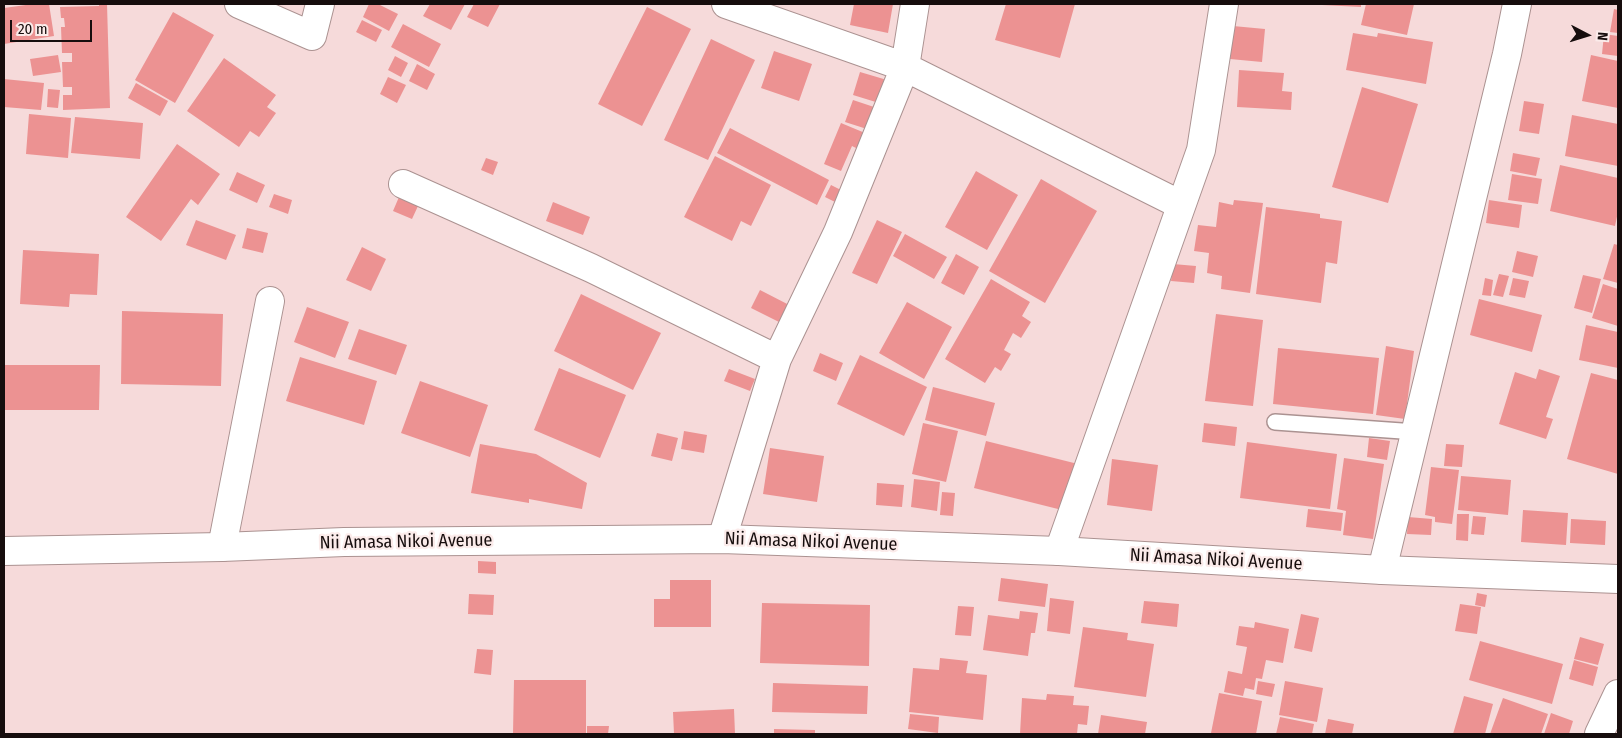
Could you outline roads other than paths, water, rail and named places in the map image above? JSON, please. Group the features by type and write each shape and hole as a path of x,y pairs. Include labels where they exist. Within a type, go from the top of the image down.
{"street":[{"path":"239,4 312,36 320,4"},
{"path":"726,4 905,67 1181,206"},
{"path":"722,540 777,359 838,232 905,67 915,4"},
{"path":"1059,551 1201,150 1224,4"},
{"path":"1382,570 1507,54 1517,4"},
{"path":"403,184 590,268 777,359"},
{"path":"222,547 270,301"},
{"name":"Nii Amasa Nikoi Avenue","path":"4,551 222,547 344,542 722,540 1059,551 1382,570 1618,579"},
{"path":"1599,734 1618,694"}],"lane":[{"path":"1275,422 1416,432"}]}
